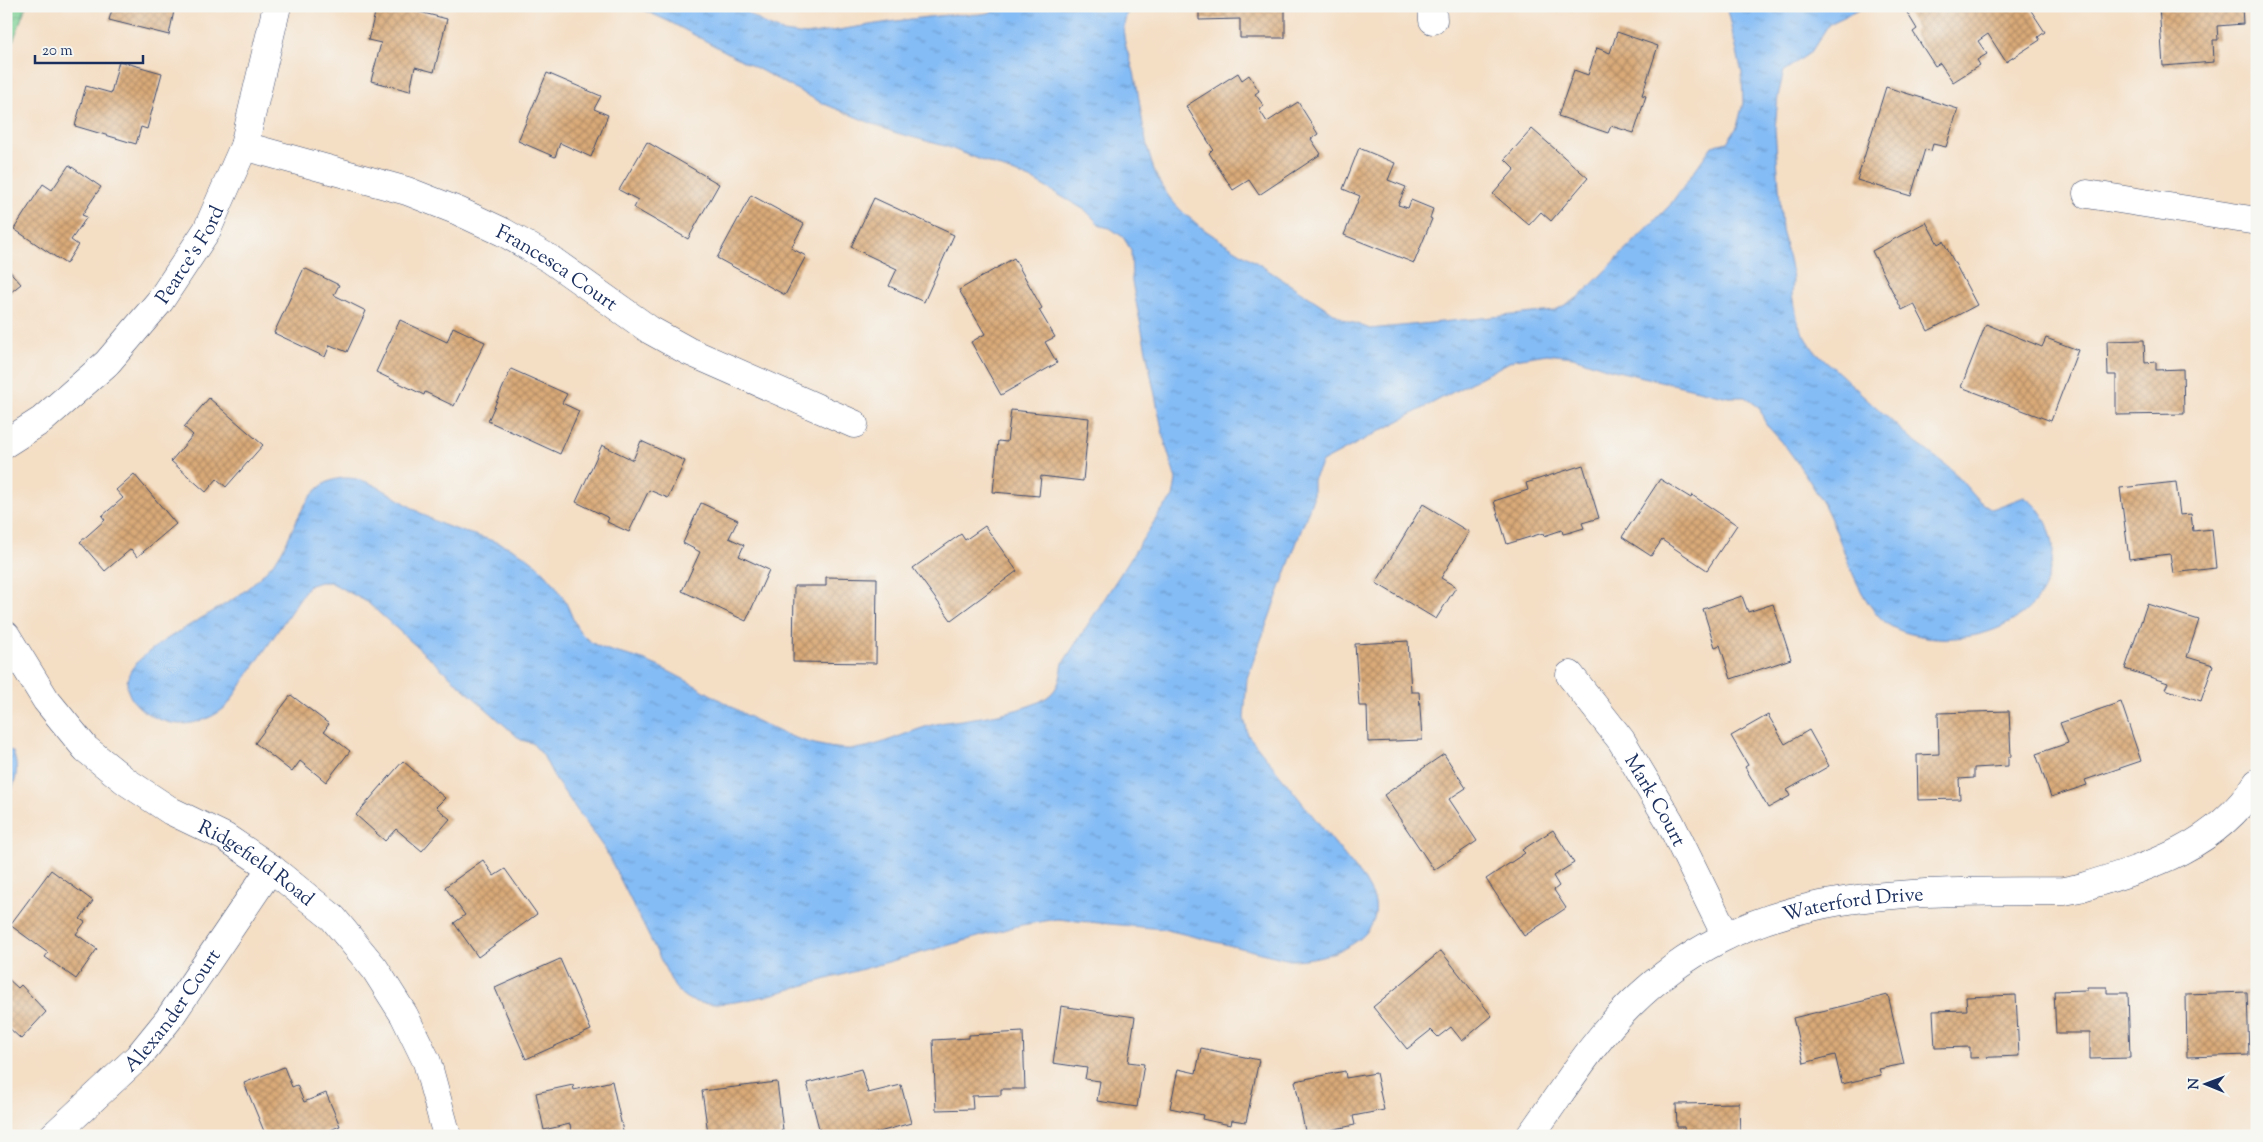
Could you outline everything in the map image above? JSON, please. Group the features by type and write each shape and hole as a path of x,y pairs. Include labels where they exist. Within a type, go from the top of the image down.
{"street":[{"name":"Pearce's Ford","path":"6,443 42,420 107,363 160,301 207,230 244,146 277,6"},
{"name":"Francesca Court","path":"244,146 407,192 458,211 503,232 550,259 650,330 688,351 854,424"},
{"path":"2087,194 2257,221"},
{"name":"Ridgefield Road","path":"6,635 46,700 86,749 127,782 171,811 225,837 271,868 333,918 375,969 404,1015 427,1062 447,1136"},
{"name":"Mark Court","path":"1570,675 1621,740 1670,822 1726,936"},
{"name":"Waterford Drive","path":"1530,1136 1581,1062 1631,1004 1677,964 1726,936 1773,916 1832,902 1888,895 2064,891 2079,888 2174,856 2253,800"},
{"name":"Alexander Court","path":"53,1136 138,1057 168,1020 271,868"}],"green space":[{"path":"6,6 26,6 6,61"}],"water":[{"path":"635,6 738,6 766,25 784,32 806,35 913,19 948,15 984,14 1004,6 1130,6 1124,27 1124,36 1134,71 1149,153 1156,175 1164,190 1186,215 1214,236 1343,319 1370,329 1554,311 1579,297 1670,205 1712,146 1727,142 1737,127 1743,103 1742,73 1726,6 1867,6 1829,24 1811,52 1784,71 1778,96 1775,129 1782,229 1793,278 1792,296 1799,326 1813,349 1911,439 1950,468 1979,501 1992,509 2024,497 2039,510 2053,542 2052,562 2045,586 2034,603 2018,617 2000,627 1980,634 1958,638 1937,638 1896,629 1885,622 1874,611 1857,583 1824,505 1793,457 1766,423 1760,408 1745,397 1728,397 1609,369 1573,357 1547,354 1515,359 1322,462 1313,480 1313,498 1247,678 1244,718 1248,735 1365,881 1373,897 1375,903 1374,918 1369,930 1359,939 1332,953 1290,960 1163,929 1057,919 1021,925 766,996 713,1004 693,1001 684,996 674,986 606,851 555,779 543,755 532,743 521,740 367,602 330,582 320,582 308,586 227,706 211,717 187,724 170,723 160,720 141,709 134,702 127,684 129,674 136,664 148,653 242,593 256,581 278,557 310,497 326,483 335,479 345,478 372,484 435,521 519,552 546,574 566,603 575,625 591,642 598,646 648,662 672,673 768,726 818,745 845,749 867,747 944,722 1012,711 1045,699 1055,690 1060,679 1063,663 1161,511 1173,497 1176,480 1164,439 1132,282 1131,250 1123,237 1110,228 1101,226 1085,210 1033,180 945,146 893,132 822,103 670,22"},
{"path":"6,748 13,752 16,777 6,800"}],"building":[{"path":"113,6 175,6 169,35 109,20"},
{"path":"377,6 396,6 447,19 434,72 415,67 410,91 371,81 381,43 368,40"},
{"path":"1199,6 1285,6 1285,38 1240,38 1240,19 1199,20"},
{"path":"1903,6 2028,6 2045,32 2038,37 2040,40 2006,62 1988,34 1978,41 1987,54 1977,60 1980,65 1953,82 1940,63 1935,66 1913,32 1917,29"},
{"path":"2159,6 2242,6 2243,24 2217,26 2218,40 2213,40 2214,62 2163,66"},
{"path":"1617,32 1658,46 1642,95 1646,96 1634,133 1611,126 1608,133 1558,116 1574,70 1588,75 1597,48 1610,53"},
{"path":"119,61 162,73 147,129 141,127 136,144 75,126 86,86 111,93"},
{"path":"547,73 601,96 594,109 608,115 591,157 560,143 555,157 518,141"},
{"path":"1238,73 1242,80 1249,75 1259,91 1255,94 1264,106 1259,109 1267,122 1298,102 1318,134 1311,139 1321,154 1259,195 1249,180 1233,190 1209,153 1213,149 1186,106"},
{"path":"1886,87 1958,109 1946,147 1933,144 1931,151 1925,149 1911,196 1857,180"},
{"path":"1532,129 1588,178 1551,221 1541,212 1529,225 1493,194 1515,169 1505,159"},
{"path":"647,142 719,184 688,239 634,208 638,200 619,190"},
{"path":"1359,148 1395,163 1388,180 1406,187 1398,205 1408,208 1411,200 1433,209 1430,218 1432,219 1414,263 1344,235 1360,196 1343,189"},
{"path":"69,165 101,187 82,215 87,217 71,240 78,245 66,264 14,229 43,184 52,190"},
{"path":"751,195 804,224 791,248 806,256 785,295 717,258"},
{"path":"874,198 954,235 924,302 889,286 897,269 851,247"},
{"path":"1926,222 1938,244 1943,241 1977,305 1928,331 1914,304 1902,310 1872,251"},
{"path":"1014,258 1042,308 1039,310 1055,337 1045,342 1057,363 1001,395 971,342 985,334 959,290"},
{"path":"6,267 21,284 6,296"},
{"path":"304,268 339,285 334,295 366,311 347,352 330,345 325,357 274,333"},
{"path":"400,320 447,342 453,327 485,342 454,406 425,392 424,395 376,372"},
{"path":"1986,324 2042,347 2046,338 2078,350 2051,421 1961,387"},
{"path":"2144,340 2145,363 2156,362 2156,370 2183,369 2184,414 2116,415 2116,375 2108,375 2107,341"},
{"path":"511,369 567,394 562,403 579,411 560,454 488,421"},
{"path":"209,398 263,445 226,487 217,479 206,492 171,461 193,435 184,427"},
{"path":"1011,410 1089,418 1083,481 1041,476 1039,496 993,492 998,441 1007,442"},
{"path":"641,441 685,461 668,498 649,490 629,532 607,522 609,518 576,502 602,445 633,460"},
{"path":"1583,465 1599,518 1582,523 1584,528 1571,532 1563,534 1562,530 1544,536 1543,533 1507,544 1494,501 1528,490 1526,483"},
{"path":"134,474 176,524 137,557 131,549 105,571 80,542 105,520 102,516 123,498 116,490"},
{"path":"1660,479 1691,498 1692,495 1737,525 1707,570 1662,540 1651,556 1622,537"},
{"path":"2176,482 2180,515 2191,514 2193,531 2212,529 2216,568 2173,573 2170,554 2129,559 2120,488"},
{"path":"701,503 738,520 729,538 744,545 739,556 769,570 746,621 682,591 700,552 683,543"},
{"path":"1423,504 1469,532 1441,578 1456,587 1436,619 1376,583"},
{"path":"985,526 1017,571 951,620 913,568 961,534 965,540"},
{"path":"826,577 877,578 876,663 793,662 794,586 826,586"},
{"path":"1742,596 1748,612 1773,604 1791,659 1731,679 1720,645 1715,647 1703,609"},
{"path":"2147,604 2199,620 2187,657 2213,665 2201,701 2165,689 2168,683 2125,669"},
{"path":"1408,641 1411,692 1419,692 1422,740 1368,742 1367,706 1359,706 1355,644"},
{"path":"291,695 329,724 324,731 350,751 326,782 300,761 292,772 255,743"},
{"path":"2121,702 2141,761 2085,780 2087,785 2051,797 2036,754 2068,743 2060,723"},
{"path":"2009,711 2011,757 2008,757 2008,766 1974,768 1974,778 1959,779 1960,799 1918,800 1917,755 1939,754 1938,713"},
{"path":"1768,715 1785,744 1809,730 1829,766 1787,790 1790,796 1768,808 1745,767 1748,765 1731,736"},
{"path":"1444,754 1466,788 1449,799 1477,841 1434,870 1384,795"},
{"path":"403,761 445,798 436,807 450,819 422,851 396,829 385,841 356,815"},
{"path":"1553,830 1574,863 1553,876 1559,886 1554,890 1566,908 1524,936 1486,879 1525,853 1522,850"},
{"path":"483,860 494,876 505,869 537,914 478,957 454,923 465,915 445,887"},
{"path":"51,870 93,901 80,919 85,922 76,934 97,949 76,979 45,957 48,953 10,925"},
{"path":"1441,951 1492,1016 1462,1041 1451,1027 1438,1037 1431,1030 1407,1049 1373,1007"},
{"path":"560,959 591,1030 526,1059 495,988"},
{"path":"6,977 18,988 21,985 46,1012 21,1039 6,1025"},
{"path":"2087,987 2107,987 2107,993 2128,993 2130,1058 2090,1059 2090,1033 2056,1033 2054,991 2087,990"},
{"path":"2247,992 2249,1055 2187,1057 2186,994"},
{"path":"1888,995 1904,1064 1879,1069 1881,1075 1842,1084 1835,1055 1804,1063 1793,1018"},
{"path":"2016,995 2019,1056 1970,1058 1970,1047 1935,1048 1933,1011 1967,1010 1966,997"},
{"path":"1061,1006 1135,1017 1128,1062 1144,1064 1137,1107 1097,1101 1100,1081 1085,1079 1087,1068 1053,1063"},
{"path":"1023,1032 1025,1089 1001,1089 1001,1095 972,1096 973,1109 936,1110 933,1040 969,1038 969,1035"},
{"path":"1201,1048 1259,1060 1246,1122 1232,1120 1231,1125 1220,1123 1202,1119 1203,1115 1170,1108 1178,1069 1196,1073"},
{"path":"284,1067 292,1087 297,1085 304,1102 326,1093 340,1126 316,1136 266,1136 244,1083"},
{"path":"861,1069 868,1093 901,1085 911,1123 865,1136 821,1136 807,1083"},
{"path":"1345,1071 1346,1078 1376,1073 1384,1110 1353,1116 1355,1125 1330,1130 1332,1136 1306,1136 1295,1081"},
{"path":"612,1081 624,1136 581,1136 581,1134 572,1136 570,1124 544,1130 536,1093 573,1085 574,1090"},
{"path":"777,1082 783,1130 780,1131 781,1136 693,1136 708,1133 702,1091"},
{"path":"1739,1103 1740,1136 1685,1136 1684,1127 1677,1127 1676,1104"}]}
